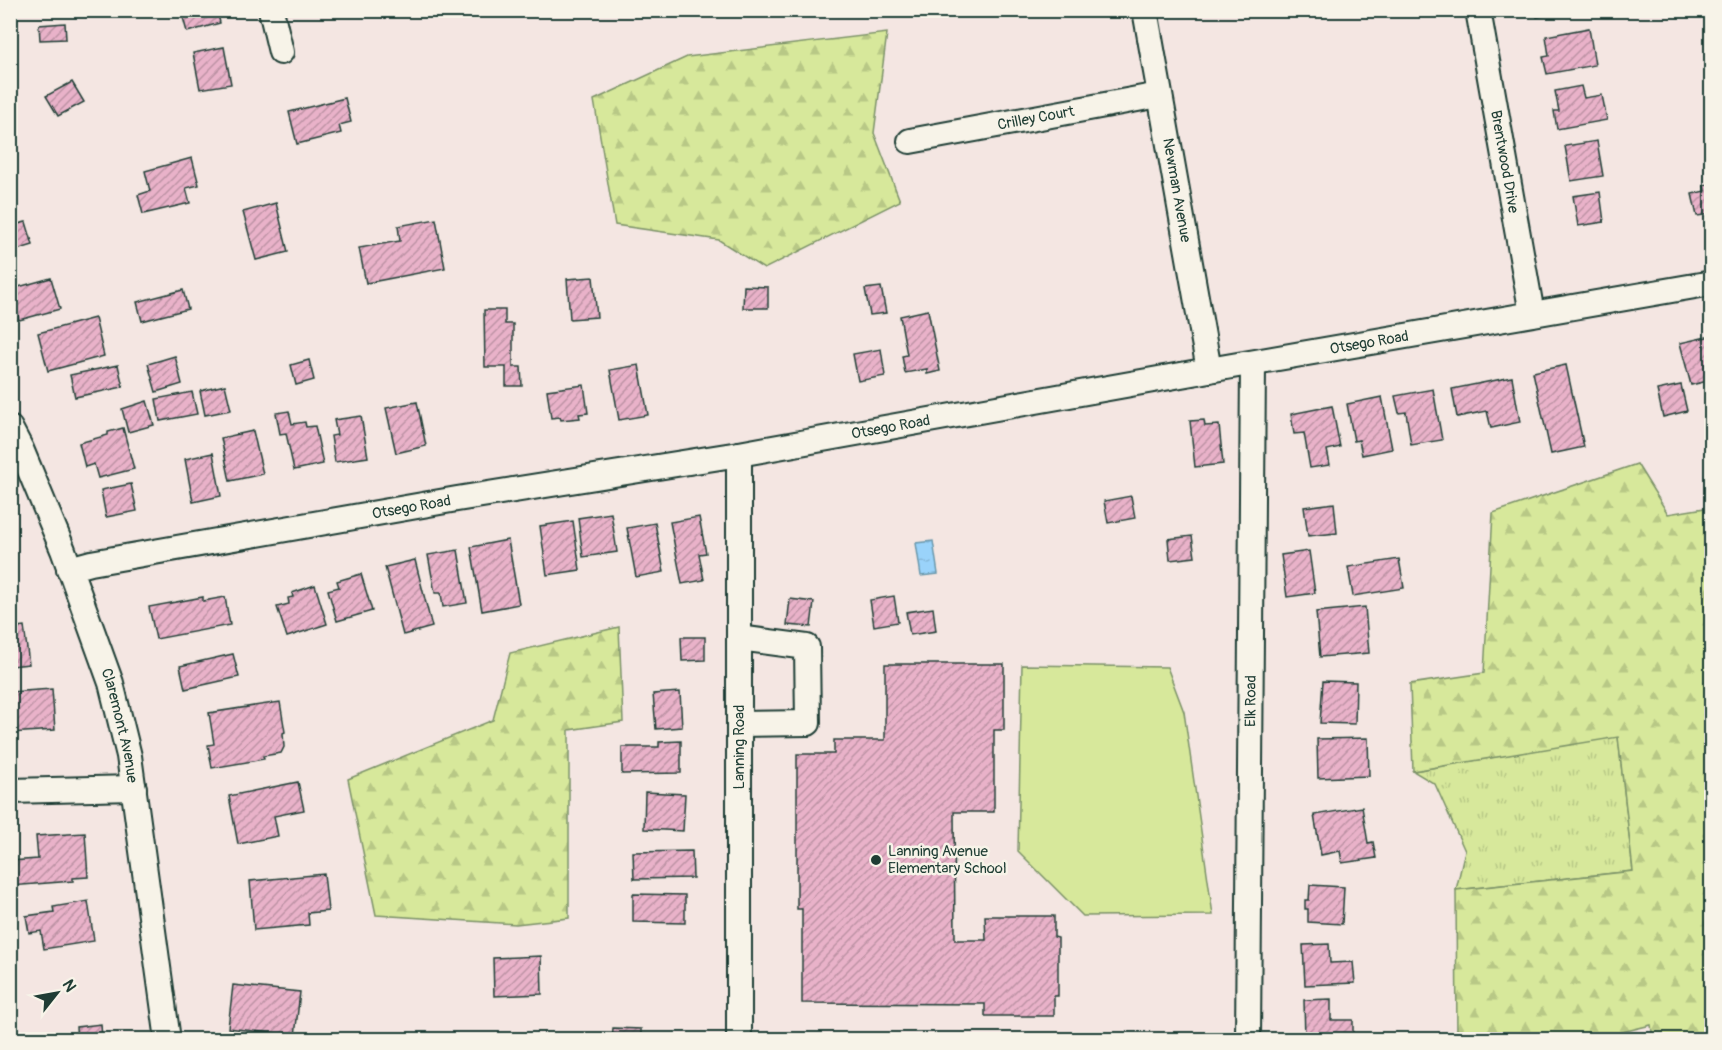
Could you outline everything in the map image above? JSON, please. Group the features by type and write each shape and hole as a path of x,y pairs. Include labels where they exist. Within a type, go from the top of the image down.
{"street":[{"path":"271,10 281,52"},
{"name":"Newman Avenue","path":"1145,10 1209,370"},
{"name":"Brentwood Drive","path":"1478,10 1532,314"},
{"name":"Crilley Court","path":"910,141 1159,94"},
{"name":"Otsego Road","path":"69,569 91,563 445,501 739,454 1712,283"},
{"name":"Elk Road","path":"1248,1040 1253,363"},
{"name":"Claremont Avenue","path":"14,442 69,569 111,683 129,756 168,1040"},
{"name":"Lanning Road","path":"739,454 739,1040"},
{"path":"739,638 807,647 808,723 739,724"},
{"path":"10,791 134,788"}],"green space":[{"path":"887,33 874,133 900,201 764,269 719,240 615,225 594,100 687,57"},
{"path":"1637,464 1668,514 1711,507 1711,1039 1653,1039 1651,1025 1594,1039 1457,1039 1456,890 1633,871 1618,737 1413,771 1410,684 1484,673 1493,513"},
{"path":"619,627 623,722 569,730 569,918 516,924 376,915 348,779 493,720 510,653"},
{"path":"1022,665 1167,667 1184,712 1213,915 1083,916 1018,851"},
{"path":"1618,736 1633,871 1456,890 1465,851 1435,784 1413,771"}],"water":[{"path":"933,541 938,574 921,576 916,543"}],"building":[{"path":"181,10 217,10 220,23 187,32"},
{"path":"1536,10 1570,10 1570,11 1537,17"},
{"path":"65,23 66,39 40,40 39,25"},
{"path":"1589,28 1595,65 1547,74 1543,57 1549,56 1546,36"},
{"path":"224,47 231,84 200,89 193,53"},
{"path":"72,82 84,102 58,116 46,96"},
{"path":"1581,86 1584,98 1602,95 1607,120 1557,129 1554,111 1559,111 1555,91"},
{"path":"345,98 351,122 339,125 341,133 297,144 289,112"},
{"path":"1597,141 1603,176 1571,181 1565,146"},
{"path":"192,158 199,185 186,188 190,203 143,214 138,195 150,191 145,171"},
{"path":"1712,164 1712,214 1697,216 1692,194 1705,191 1704,185 1711,184 1708,165"},
{"path":"1600,192 1604,222 1578,226 1573,196"},
{"path":"276,203 288,252 256,260 243,212"},
{"path":"10,213 14,225 26,222 33,245 10,252"},
{"path":"436,219 445,268 366,283 359,248 400,241 398,226"},
{"path":"593,277 597,317 570,319 567,279"},
{"path":"51,278 60,309 19,320 11,289"},
{"path":"744,286 768,287 768,308 743,308"},
{"path":"881,287 886,313 870,315 865,289"},
{"path":"183,290 188,309 142,321 137,302"},
{"path":"484,310 505,310 505,324 513,324 513,367 521,367 522,386 506,386 506,367 485,367"},
{"path":"928,310 940,371 927,374 927,369 905,373 902,356 907,355 900,316"},
{"path":"95,318 104,356 48,371 38,333"},
{"path":"1711,336 1712,380 1691,385 1680,343"},
{"path":"881,349 885,376 858,381 853,354"},
{"path":"175,356 182,384 156,392 148,364"},
{"path":"309,360 314,380 296,385 291,365"},
{"path":"118,365 123,387 75,397 70,375"},
{"path":"639,365 648,415 619,420 610,370"},
{"path":"1566,365 1584,447 1551,454 1533,372"},
{"path":"1512,377 1520,422 1491,428 1487,411 1457,417 1452,389"},
{"path":"225,385 231,410 205,415 200,391"},
{"path":"584,385 588,413 579,414 580,418 561,420 560,417 551,418 547,390"},
{"path":"1681,385 1687,411 1663,417 1657,390"},
{"path":"1433,389 1442,440 1411,445 1406,412 1399,413 1395,396"},
{"path":"192,392 197,414 160,421 156,399"},
{"path":"1382,397 1392,449 1362,455 1359,440 1354,441 1347,404"},
{"path":"147,401 154,425 128,432 122,409"},
{"path":"417,402 426,446 396,453 386,408"},
{"path":"1332,406 1340,447 1327,450 1330,465 1310,468 1304,433 1294,434 1291,414"},
{"path":"289,411 292,424 305,422 306,427 315,426 323,464 294,470 286,433 280,434 276,413"},
{"path":"361,416 368,457 335,462 331,436 337,435 334,420"},
{"path":"1204,420 1205,426 1219,425 1223,464 1195,467 1190,421"},
{"path":"123,428 134,469 98,478 94,464 85,467 79,443"},
{"path":"253,431 263,474 230,481 221,438"},
{"path":"213,453 221,496 193,502 185,459"},
{"path":"131,484 137,511 106,517 101,490"},
{"path":"1131,496 1135,518 1108,523 1104,501"},
{"path":"1334,503 1337,533 1308,536 1304,507"},
{"path":"611,513 617,552 583,557 578,518"},
{"path":"699,517 706,553 699,554 704,580 682,584 670,522"},
{"path":"573,521 580,570 547,575 540,526"},
{"path":"655,523 664,572 636,577 627,528"},
{"path":"1192,536 1195,557 1170,560 1168,539"},
{"path":"508,540 519,604 482,611 471,547"},
{"path":"458,550 467,603 443,607 441,593 435,593 428,555"},
{"path":"1309,551 1315,593 1287,597 1281,555"},
{"path":"1399,559 1404,588 1353,596 1348,567"},
{"path":"415,560 432,627 403,635 385,567"},
{"path":"361,574 372,611 337,621 328,590 339,587 337,581"},
{"path":"315,585 327,624 287,637 277,607 289,604 288,598 293,597 292,593"},
{"path":"894,596 898,622 874,626 870,600"},
{"path":"203,597 203,601 225,597 230,625 156,639 149,607"},
{"path":"790,599 814,602 811,627 787,625"},
{"path":"1365,607 1369,653 1320,657 1316,612"},
{"path":"933,608 936,631 910,635 906,612"},
{"path":"24,626 29,664 11,666 10,628"},
{"path":"681,637 705,637 705,660 682,661"},
{"path":"233,654 239,677 185,689 180,666"},
{"name":"Lanning Avenue Elementary School","path":"885,664 1004,664 1004,730 994,730 994,812 954,812 955,940 986,940 985,916 1054,916 1054,937 1058,938 1058,996 1054,996 1054,1016 985,1016 985,1004 802,1003 802,909 797,909 797,754 834,754 834,740 885,740"},
{"path":"1323,681 1356,682 1355,724 1320,723"},
{"path":"52,689 55,730 10,733 10,692"},
{"path":"680,692 682,727 656,729 653,694"},
{"path":"280,702 285,732 283,733 284,747 281,753 263,756 264,759 212,768 208,745 214,744 209,713"},
{"path":"1368,738 1369,776 1318,778 1317,739"},
{"path":"681,741 681,773 622,774 622,747 659,747 659,742"},
{"path":"298,782 304,810 274,816 278,836 238,844 229,796"},
{"path":"645,792 685,794 683,831 644,829"},
{"path":"1362,807 1368,843 1373,842 1376,858 1342,863 1340,851 1321,855 1314,815"},
{"path":"85,833 88,877 73,878 73,881 10,886 10,861 38,859 36,836"},
{"path":"692,851 693,878 634,879 633,852"},
{"path":"324,874 328,911 308,913 309,925 254,930 250,881"},
{"path":"1310,885 1344,887 1342,924 1308,922 1305,900 1309,900"},
{"path":"633,894 685,895 685,923 633,922"},
{"path":"88,901 94,941 44,949 41,931 29,933 26,916 54,912 53,907"},
{"path":"1329,944 1330,963 1353,962 1355,983 1305,985 1303,945"},
{"path":"541,956 542,994 494,996 493,958"},
{"path":"233,985 300,992 295,1036 228,1028"},
{"path":"1331,999 1331,1020 1353,1020 1353,1039 1305,1039 1304,1000"},
{"path":"101,1024 102,1040 77,1040 76,1027"},
{"path":"613,1028 641,1029 641,1040 612,1040"}],"place":[{"name":"Lanning Avenue Elementary School","path":"876,860"}]}
